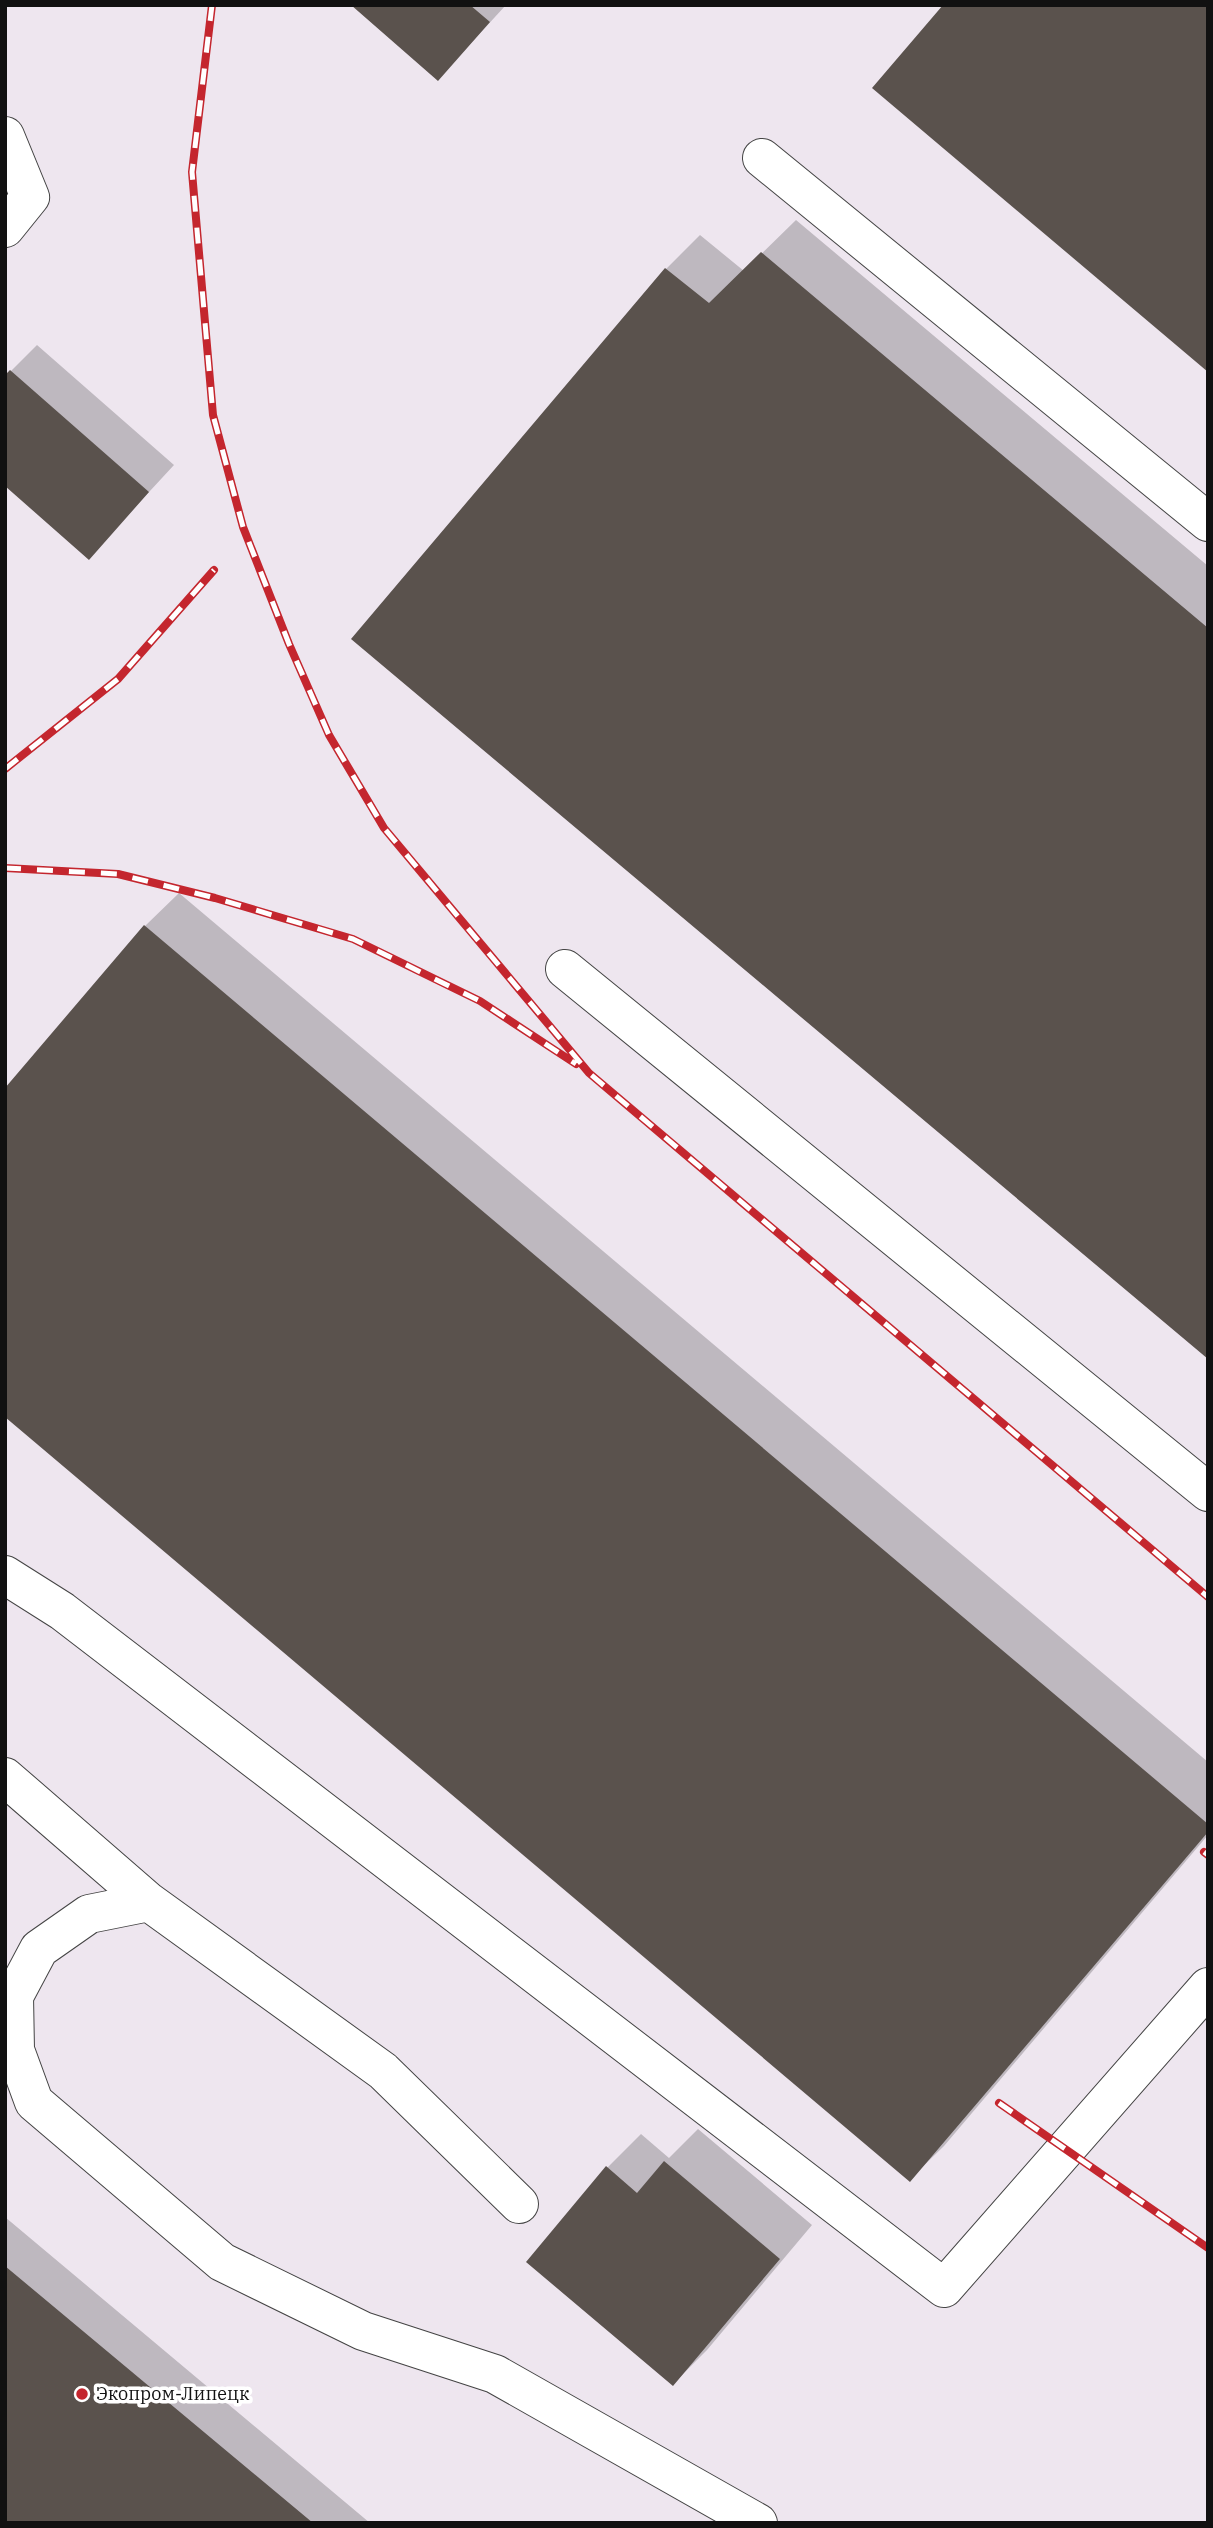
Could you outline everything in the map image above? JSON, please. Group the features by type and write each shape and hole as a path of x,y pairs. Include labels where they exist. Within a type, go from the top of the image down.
{"lane":[{"path":"5,136 30,197 5,228"},
{"path":"762,158 1208,522"},
{"path":"565,969 1208,1492"},
{"path":"5,1575 62,1611 944,2288 1208,1987"},
{"path":"5,1777 149,1902 383,2071 519,2204"},
{"path":"149,1902 89,1914 39,1949 14,1996 15,2050 34,2102 222,2262 363,2332 495,2375 758,2523"}],"shaded area":[{"path":"5,5 1208,5 1208,2523 5,2523"}],"building":[{"path":"351,5 470,5 490,22 438,81"},
{"path":"943,5 1208,5 1208,372 872,88"},
{"path":"761,252 1208,628 1208,1359 351,639 665,268 709,303"},
{"path":"10,370 149,492 89,560 5,486 5,375"},
{"path":"144,925 1208,1824 1208,1832 910,2182 5,1417 5,1088"},
{"path":"664,2161 780,2259 673,2386 526,2262 606,2166 637,2193"},
{"name":"Экопром-Липецк","path":"5,2266 313,2523 5,2523"}],"railway":[{"path":"212,5 192,172 213,415 243,527 289,644 329,735 384,828 589,1073 1208,1597"},
{"path":"5,769 118,679 214,570"},
{"path":"5,868 118,874 215,898 353,939 480,1001 576,1064"},
{"path":"1204,1852 1208,1855"},
{"path":"999,2103 1208,2248"}],"place":[{"name":"Экопром-Липецк","path":"82,2394"}]}
